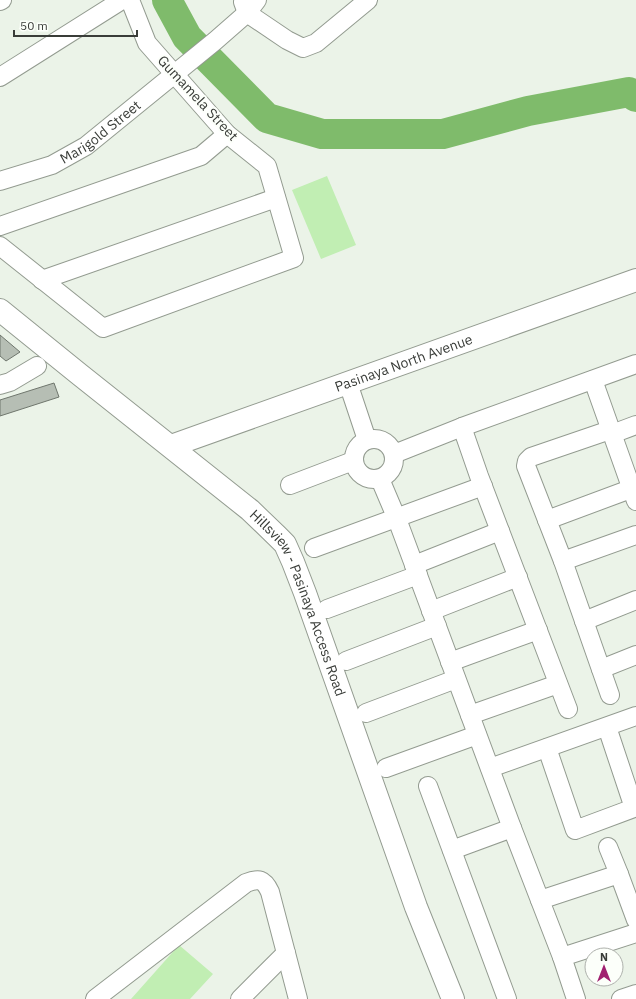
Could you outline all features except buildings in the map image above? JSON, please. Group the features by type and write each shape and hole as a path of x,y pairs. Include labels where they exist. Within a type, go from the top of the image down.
{"street":[{"path":"0,77 122,0"},
{"name":"Gumamela Street","path":"42,280 103,328 294,258 267,166 227,134 147,42 130,0"},
{"path":"249,4 287,40 303,48 316,43 368,0"},
{"name":"Marigold Street","path":"0,181 52,165 86,146 215,41 249,4"},
{"path":"0,226 201,156 227,134"},
{"path":"0,246 42,280 276,198"},
{"name":"Pasinaya North Avenue","path":"171,446 636,280"},
{"name":"Hillsview - Pasinaya Access Road","path":"0,310 250,510 285,544 305,593 416,907 453,999"},
{"path":"394,454 462,427 636,364"},
{"path":"3,380 37,366"},
{"path":"547,520 635,492 611,432 593,380"},
{"path":"348,383 367,440"},
{"path":"610,695 563,562 526,466 527,461 531,457 636,425"},
{"path":"462,427 568,709"},
{"path":"374,439 386,443 394,454 393,466 390,472 380,479 366,478 360,474 355,468 353,461 356,448 367,440 374,439"},
{"path":"290,485 353,461"},
{"path":"380,479 397,519 562,958 576,999"},
{"path":"314,548 397,519 483,486"},
{"path":"327,609 500,531"},
{"path":"563,562 636,535"},
{"path":"346,661 518,577"},
{"path":"584,621 636,600"},
{"path":"450,662 538,630"},
{"path":"601,669 636,655"},
{"path":"366,713 456,679"},
{"path":"470,715 558,684"},
{"path":"490,768 636,716"},
{"path":"547,748 575,830 634,808 607,727"},
{"path":"386,768 478,735"},
{"path":"428,786 507,999"},
{"path":"452,850 512,828"},
{"path":"608,847 636,920"},
{"path":"540,900 619,874"},
{"path":"95,999 246,882 253,880 261,880 266,884 270,892 298,999"},
{"path":"562,958 636,933"},
{"path":"240,999 286,953"},
{"path":"621,999 636,994"}],"green space":[{"path":"327,176 356,245 321,259 292,190"},
{"path":"179,945 213,974 190,999 131,999"}],"waterway":[{"path":"167,0 187,37 267,118 322,134 443,134 528,111 629,92 636,97"}]}
